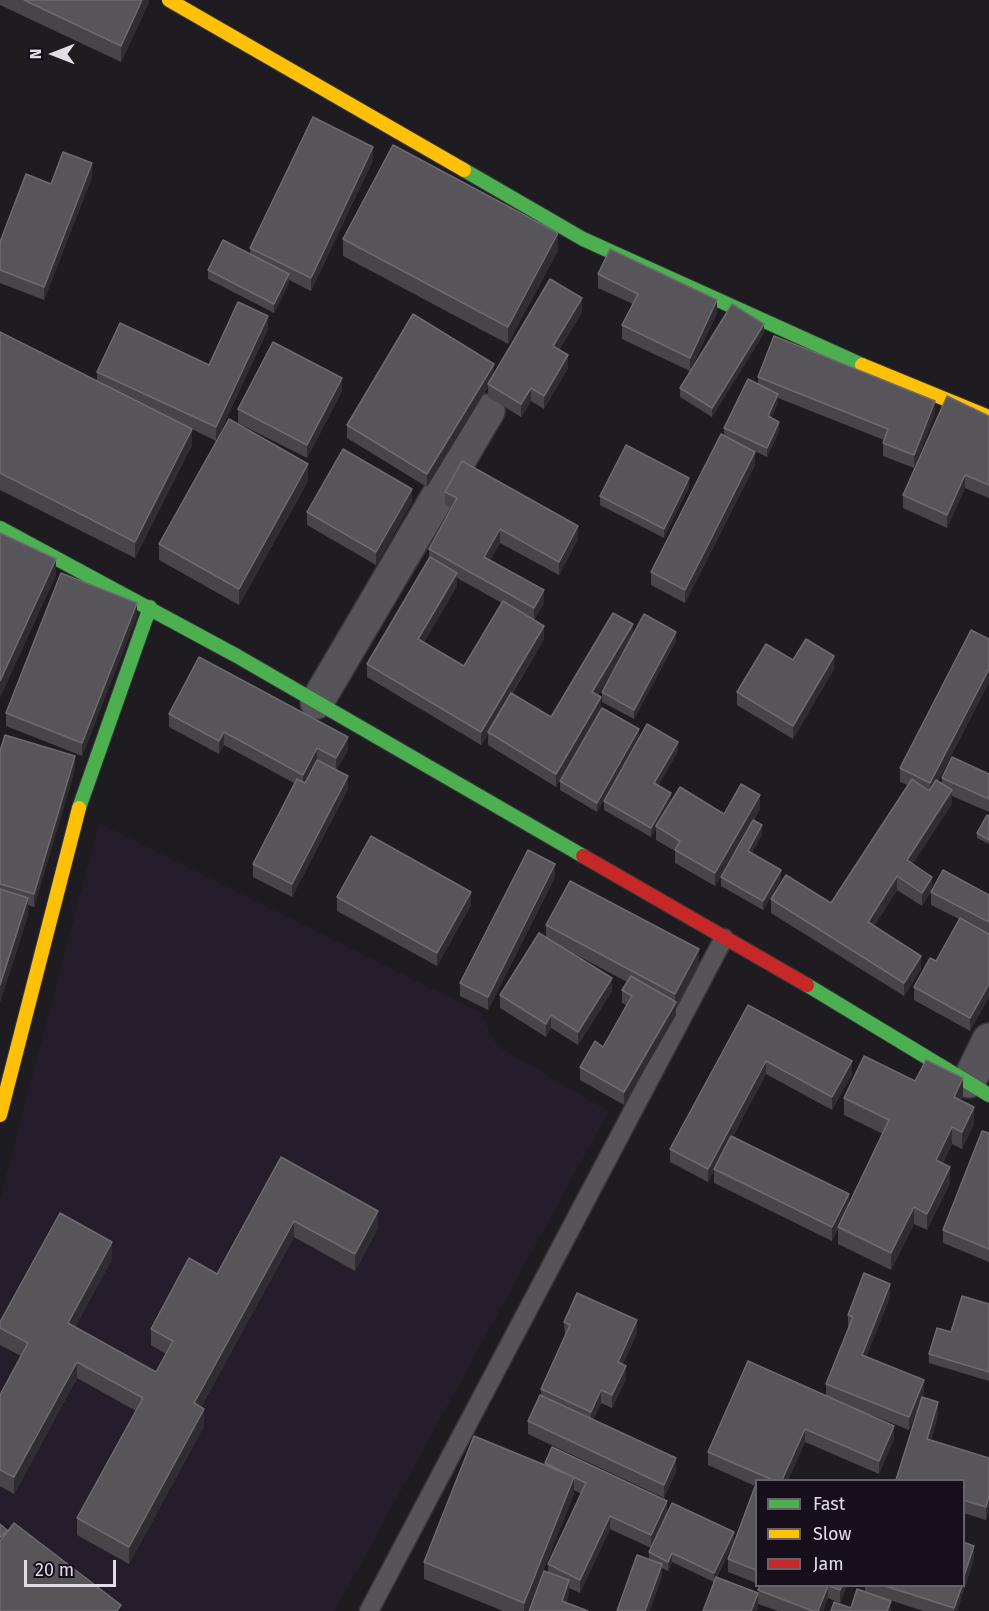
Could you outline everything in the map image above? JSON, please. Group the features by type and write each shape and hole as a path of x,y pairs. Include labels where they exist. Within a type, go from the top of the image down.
{"street":[{"path":"169,0 583,239 923,392 989,417"},
{"path":"317,702 488,411"},
{"path":"0,528 150,607 317,702 979,1088 989,1040"},
{"path":"0,1115 75,820 150,607"}],"lane":[{"path":"369,1611 724,939"}],"shaded area":[{"path":"99,823 481,1013 497,1046 609,1111 335,1611 123,1611 0,1519 0,1199"}],"building":[{"path":"24,0 142,0 121,46"},
{"path":"313,117 373,147 311,278 250,248"},
{"path":"393,145 558,233 508,327 343,239"},
{"path":"63,152 92,163 44,287 0,270 0,242 26,174 51,184"},
{"path":"223,240 289,274 274,304 208,270"},
{"path":"610,249 717,300 690,358 622,325 638,294 598,274"},
{"path":"550,279 582,298 553,346 568,355 544,396 531,388 521,404 488,384"},
{"path":"238,302 268,316 216,427 97,372 120,323 209,365"},
{"path":"732,304 764,324 712,408 680,388"},
{"path":"413,314 494,364 427,474 347,425"},
{"path":"0,332 192,429 135,542 0,473"},
{"path":"774,336 935,401 914,455 883,443 888,429 758,377"},
{"path":"273,342 342,378 307,445 238,409"},
{"path":"748,379 778,394 768,416 779,422 767,448 724,428"},
{"path":"947,396 989,416 989,485 965,475 947,515 903,495"},
{"path":"229,419 308,464 239,589 159,544"},
{"path":"721,434 755,452 685,590 651,572"},
{"path":"626,445 689,478 664,529 600,496"},
{"path":"343,449 412,489 376,552 307,512"},
{"path":"462,461 578,526 559,562 500,529 484,557 544,590 534,608 429,549 457,498 445,492"},
{"path":"0,533 56,559 0,681"},
{"path":"430,557 457,573 418,639 464,666 503,601 544,626 481,732 367,664"},
{"path":"61,573 137,603 82,743 6,713"},
{"path":"613,613 633,624 592,692 601,697 556,774 488,732 511,693 551,717"},
{"path":"644,614 676,632 634,710 602,692"},
{"path":"971,630 989,639 989,669 930,783 900,768"},
{"path":"806,639 834,656 793,726 737,692 766,644 793,660"},
{"path":"199,657 348,737 336,758 317,748 303,775 224,732 219,741 169,714"},
{"path":"602,708 639,729 597,803 560,781"},
{"path":"647,724 678,742 654,783 671,793 651,828 604,801"},
{"path":"5,735 75,756 34,894 0,884 0,751"},
{"path":"952,757 989,774 989,799 942,778"},
{"path":"317,760 348,776 292,884 253,864 297,779 305,783"},
{"path":"912,779 929,791 936,780 952,790 907,860 932,877 922,893 897,876 868,922 921,956 904,983 771,899 786,875 831,903"},
{"path":"741,784 760,795 715,873 675,850 680,841 656,826 680,787 724,814"},
{"path":"987,815 989,816 989,840 977,833"},
{"path":"753,820 762,825 748,851 781,870 763,901 721,877"},
{"path":"371,836 471,892 437,953 337,897"},
{"path":"528,850 555,864 488,997 460,983"},
{"path":"943,870 989,895 989,922 931,892"},
{"path":"570,881 699,949 675,994 546,925"},
{"path":"0,889 28,898 0,985"},
{"path":"960,918 989,934 989,984 970,1018 914,987 930,958 936,961"},
{"path":"539,933 612,978 578,1032 551,1015 546,1024 500,995"},
{"path":"631,976 676,1002 624,1092 580,1067 595,1041 603,1047 632,996 622,990"},
{"path":"748,1005 852,1061 832,1097 766,1061 708,1169 670,1149"},
{"path":"864,1056 915,1081 926,1060 963,1078 954,1097 974,1107 962,1132 952,1127 936,1160 950,1167 927,1214 914,1207 891,1253 838,1227 889,1120 844,1098"},
{"path":"982,1131 989,1133 989,1249 943,1230"},
{"path":"731,1136 849,1194 832,1227 714,1169"},
{"path":"281,1157 378,1211 355,1254 294,1221 194,1403 204,1409 129,1547 77,1518 143,1398 77,1362 14,1477 0,1470 0,1395 28,1343 0,1328 0,1322 60,1213 112,1242 68,1323 156,1372 173,1341 151,1329 189,1258 217,1274"},
{"path":"864,1273 890,1284 862,1355 924,1380 909,1417 826,1384 853,1317 848,1315"},
{"path":"577,1293 637,1320 618,1362 626,1366 612,1395 601,1390 591,1412 541,1389 570,1325 564,1322"},
{"path":"962,1296 989,1304 989,1372 929,1354 937,1328 951,1332"},
{"path":"748,1361 894,1426 879,1461 805,1429 782,1479 771,1479 708,1452"},
{"path":"540,1395 676,1458 664,1485 528,1421"},
{"path":"922,1397 938,1402 927,1439 989,1458 989,1497 986,1507 965,1501 965,1479 896,1479"},
{"path":"474,1436 574,1477 524,1603 424,1562"},
{"path":"552,1447 667,1501 651,1535 610,1516 580,1580 548,1564 586,1483 545,1463"},
{"path":"755,1487 755,1570 728,1559"},
{"path":"672,1503 734,1532 714,1573 672,1553 668,1562 649,1552"},
{"path":"14,1523 121,1605 117,1611 0,1611 0,1541"},
{"path":"0,1524 7,1530 0,1538"},
{"path":"965,1543 974,1546 965,1573"},
{"path":"637,1555 662,1564 645,1611 617,1611"},
{"path":"544,1571 569,1580 562,1601 588,1611 529,1611"},
{"path":"716,1577 758,1593 751,1611 703,1611"},
{"path":"760,1587 828,1587 818,1611 758,1590"},
{"path":"888,1587 962,1587 954,1608"},
{"path":"857,1589 891,1601 887,1611 831,1611 834,1602 851,1608"}],"traffic: fast":[{"path":"464,170 583,239 862,365"},
{"path":"0,528 237,656 583,856"},
{"path":"79,808 150,607"},
{"path":"807,985 989,1095"}],"traffic: slow":[{"path":"169,0 464,170"},
{"path":"862,365 989,417"},
{"path":"0,1115 79,808"}],"traffic: jam":[{"path":"583,856 807,985"}]}
